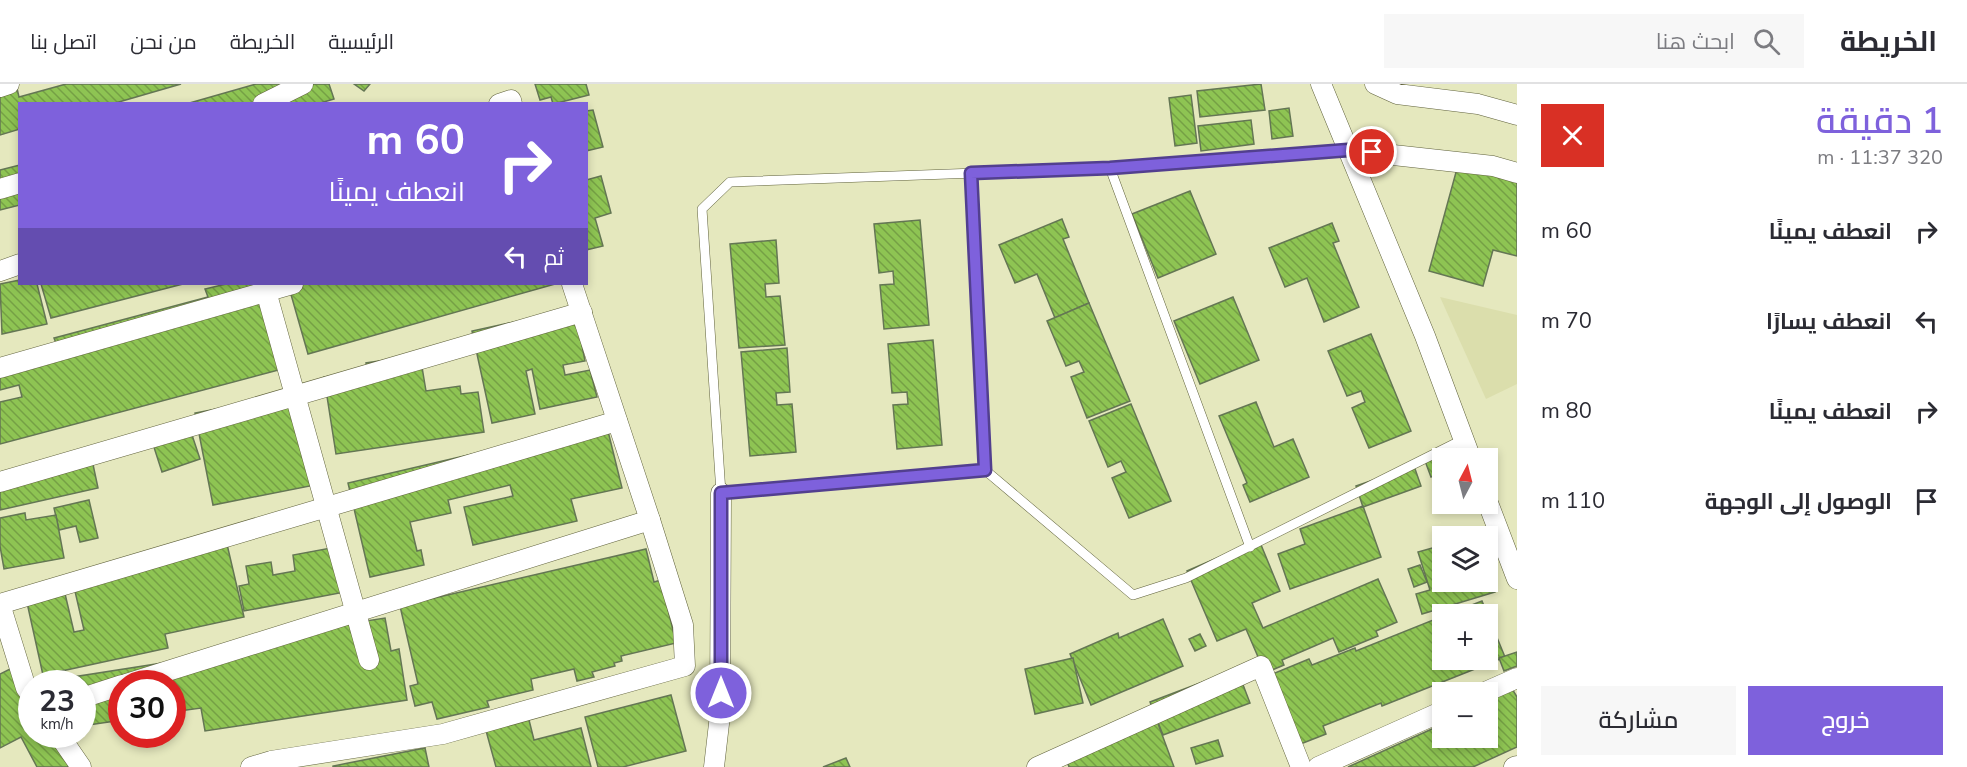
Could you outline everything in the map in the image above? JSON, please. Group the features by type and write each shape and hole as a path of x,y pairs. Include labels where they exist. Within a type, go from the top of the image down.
{"street":[{"path":"0,87 9,84"},
{"path":"267,102 303,84"},
{"path":"1321,84 1467,448"},
{"path":"1375,84 1397,94 1478,104 1517,115"},
{"path":"1348,150 1493,166 1517,172"},
{"path":"0,189 18,184"},
{"path":"0,271 18,265"},
{"path":"0,368 265,287 283,285"},
{"path":"251,767 271,761 443,734 685,666 682,625 572,285"},
{"path":"265,287 369,660"},
{"path":"0,482 582,312"},
{"path":"20,670 0,604 617,421"},
{"path":"714,767 720,715 721,493"},
{"path":"1492,514 1517,579"},
{"path":"171,670 650,520"},
{"path":"1037,767 1261,666 1301,767"},
{"path":"1498,686 1517,678"},
{"path":"1318,767 1432,716"},
{"path":"68,748 81,767"}],"lane":[{"path":"1348,150 1110,168 730,182 702,209 721,493 985,470 1133,595 1186,578 1464,438"},
{"path":"1110,168 1250,547"},
{"path":"971,173 985,470"}],"shaded area":[{"path":"1440,297 1517,315 1517,384 1486,399"}],"building":[{"path":"0,84 16,84 19,97 66,84 181,84 119,102 18,102 18,130 0,135"},
{"path":"256,84 329,84 334,99 324,102 193,102"},
{"path":"354,84 370,84 364,91"},
{"path":"535,84 586,84 589,95 561,102 552,102 551,97 540,100"},
{"path":"1261,84 1265,110 1200,117 1197,91"},
{"path":"1191,95 1197,143 1175,146 1169,98"},
{"path":"1289,108 1293,136 1272,139 1269,111"},
{"path":"593,110 603,147 588,151 588,111"},
{"path":"1251,120 1254,144 1201,151 1198,126"},
{"path":"1458,165 1517,181 1517,256 1493,250 1483,286 1429,271"},
{"path":"18,166 18,206 0,210 0,170"},
{"path":"601,176 611,213 595,218 603,246 588,250 588,179"},
{"path":"1190,191 1216,254 1158,278 1132,214"},
{"path":"1062,219 1069,237 1063,239 1089,303 1055,318 1037,274 1015,283 999,245"},
{"path":"920,220 929,325 884,329 880,285 894,284 893,271 879,273 874,224"},
{"path":"1332,223 1339,241 1333,243 1359,307 1324,322 1307,278 1285,287 1269,248"},
{"path":"776,240 779,283 765,284 766,297 780,296 785,345 739,348 730,244"},
{"path":"18,280 18,285 37,285 47,324 2,334 0,284"},
{"path":"41,285 179,285 51,318"},
{"path":"222,285 263,285 286,368 0,444 0,402 22,397 19,385 0,390 0,365 56,343 54,338 208,297 205,289"},
{"path":"288,285 551,285 308,354"},
{"path":"1233,297 1259,360 1200,384 1174,321"},
{"path":"1089,303 1130,401 1087,418 1071,377 1084,372 1079,361 1066,366 1047,321"},
{"path":"575,309 585,361 563,365 565,375 590,370 597,397 540,409 532,369 526,371 535,414 492,423 472,331"},
{"path":"1371,334 1411,431 1369,448 1352,408 1365,402 1361,391 1347,396 1328,351"},
{"path":"933,340 942,445 897,449 893,405 908,404 907,392 892,393 888,344"},
{"path":"787,348 790,392 776,393 777,405 792,404 796,452 750,456 741,352"},
{"path":"420,355 426,391 460,386 461,394 478,392 484,432 336,454 324,377 367,370 366,363"},
{"path":"300,393 310,486 213,505 195,413"},
{"path":"1256,402 1274,447 1293,439 1309,477 1250,502 1243,485 1247,483 1219,416"},
{"path":"1131,404 1171,501 1129,518 1112,478 1126,472 1121,461 1108,467 1089,421"},
{"path":"606,423 622,488 571,499 577,521 473,545 464,507 513,496 510,485 448,500 451,513 410,522 417,551 421,550 424,565 370,577 348,483"},
{"path":"189,426 200,459 162,472 151,438"},
{"path":"91,455 98,488 0,510 0,472"},
{"path":"1432,458 1431,477 1425,461"},
{"path":"1414,466 1421,486 1363,507 1356,486"},
{"path":"89,500 98,538 80,542 76,526 59,530 54,508"},
{"path":"1363,506 1381,557 1290,589 1278,554 1305,544 1300,529"},
{"path":"25,513 26,520 56,515 64,558 4,569 0,546 0,518"},
{"path":"226,540 244,617 165,634 168,648 66,670 42,670 24,589 62,581 74,632 84,630 71,574"},
{"path":"1259,540 1280,591 1252,603 1263,628 1378,579 1397,622 1376,631 1378,636 1339,652 1333,638 1282,660 1284,665 1265,673 1246,629 1217,641 1187,571"},
{"path":"336,547 345,592 244,611 239,586 249,584 246,566 271,562 273,575 295,571 293,555"},
{"path":"1432,548 1432,592 1495,592 1455,604 1432,604 1432,611 1422,614 1416,594 1430,590 1418,552"},
{"path":"646,549 654,582 661,580 676,643 621,656 622,661 614,663 615,666 592,672 594,677 577,681 574,669 531,679 533,690 487,701 489,707 437,719 432,702 415,706 410,686 418,684 400,606"},
{"path":"1420,565 1427,582 1414,587 1408,569"},
{"path":"385,618 391,651 399,649 407,700 205,731 201,708 186,710 186,670 118,670 233,652 231,642"},
{"path":"1163,619 1183,666 1091,705 1070,654 1118,633 1119,638"},
{"path":"1432,620 1432,670 1472,670 1442,682 1432,682 1432,686 1323,726 1326,734 1298,745 1270,675 1309,659 1312,665 1355,648 1356,651"},
{"path":"1200,634 1206,646 1195,651 1189,639"},
{"path":"1498,640 1505,657 1498,660"},
{"path":"1517,652 1517,666 1504,671 1499,658"},
{"path":"1073,658 1083,703 1035,714 1025,669"},
{"path":"16,666 18,670 18,739 0,748 0,674"},
{"path":"1237,669 1250,703 1163,735 1150,702"},
{"path":"108,672 108,722 96,724 96,673"},
{"path":"1508,682 1517,697 1517,747 1473,767 1348,767 1432,729 1432,748 1498,748 1498,688"},
{"path":"671,695 686,751 623,767 598,767 585,717"},
{"path":"1153,710 1174,767 1069,767 1062,747"},
{"path":"528,716 534,740 581,728 591,767 496,767 485,727"},
{"path":"1218,740 1223,756 1196,764 1191,748"},
{"path":"27,748 64,748 73,764 67,767 37,767"},
{"path":"425,748 429,767 333,767 333,766"},
{"path":"846,758 850,767 823,767"}],"route":[{"path":"721,693 721,493 985,470 971,173 1110,168 1348,150 1372,152"}]}
